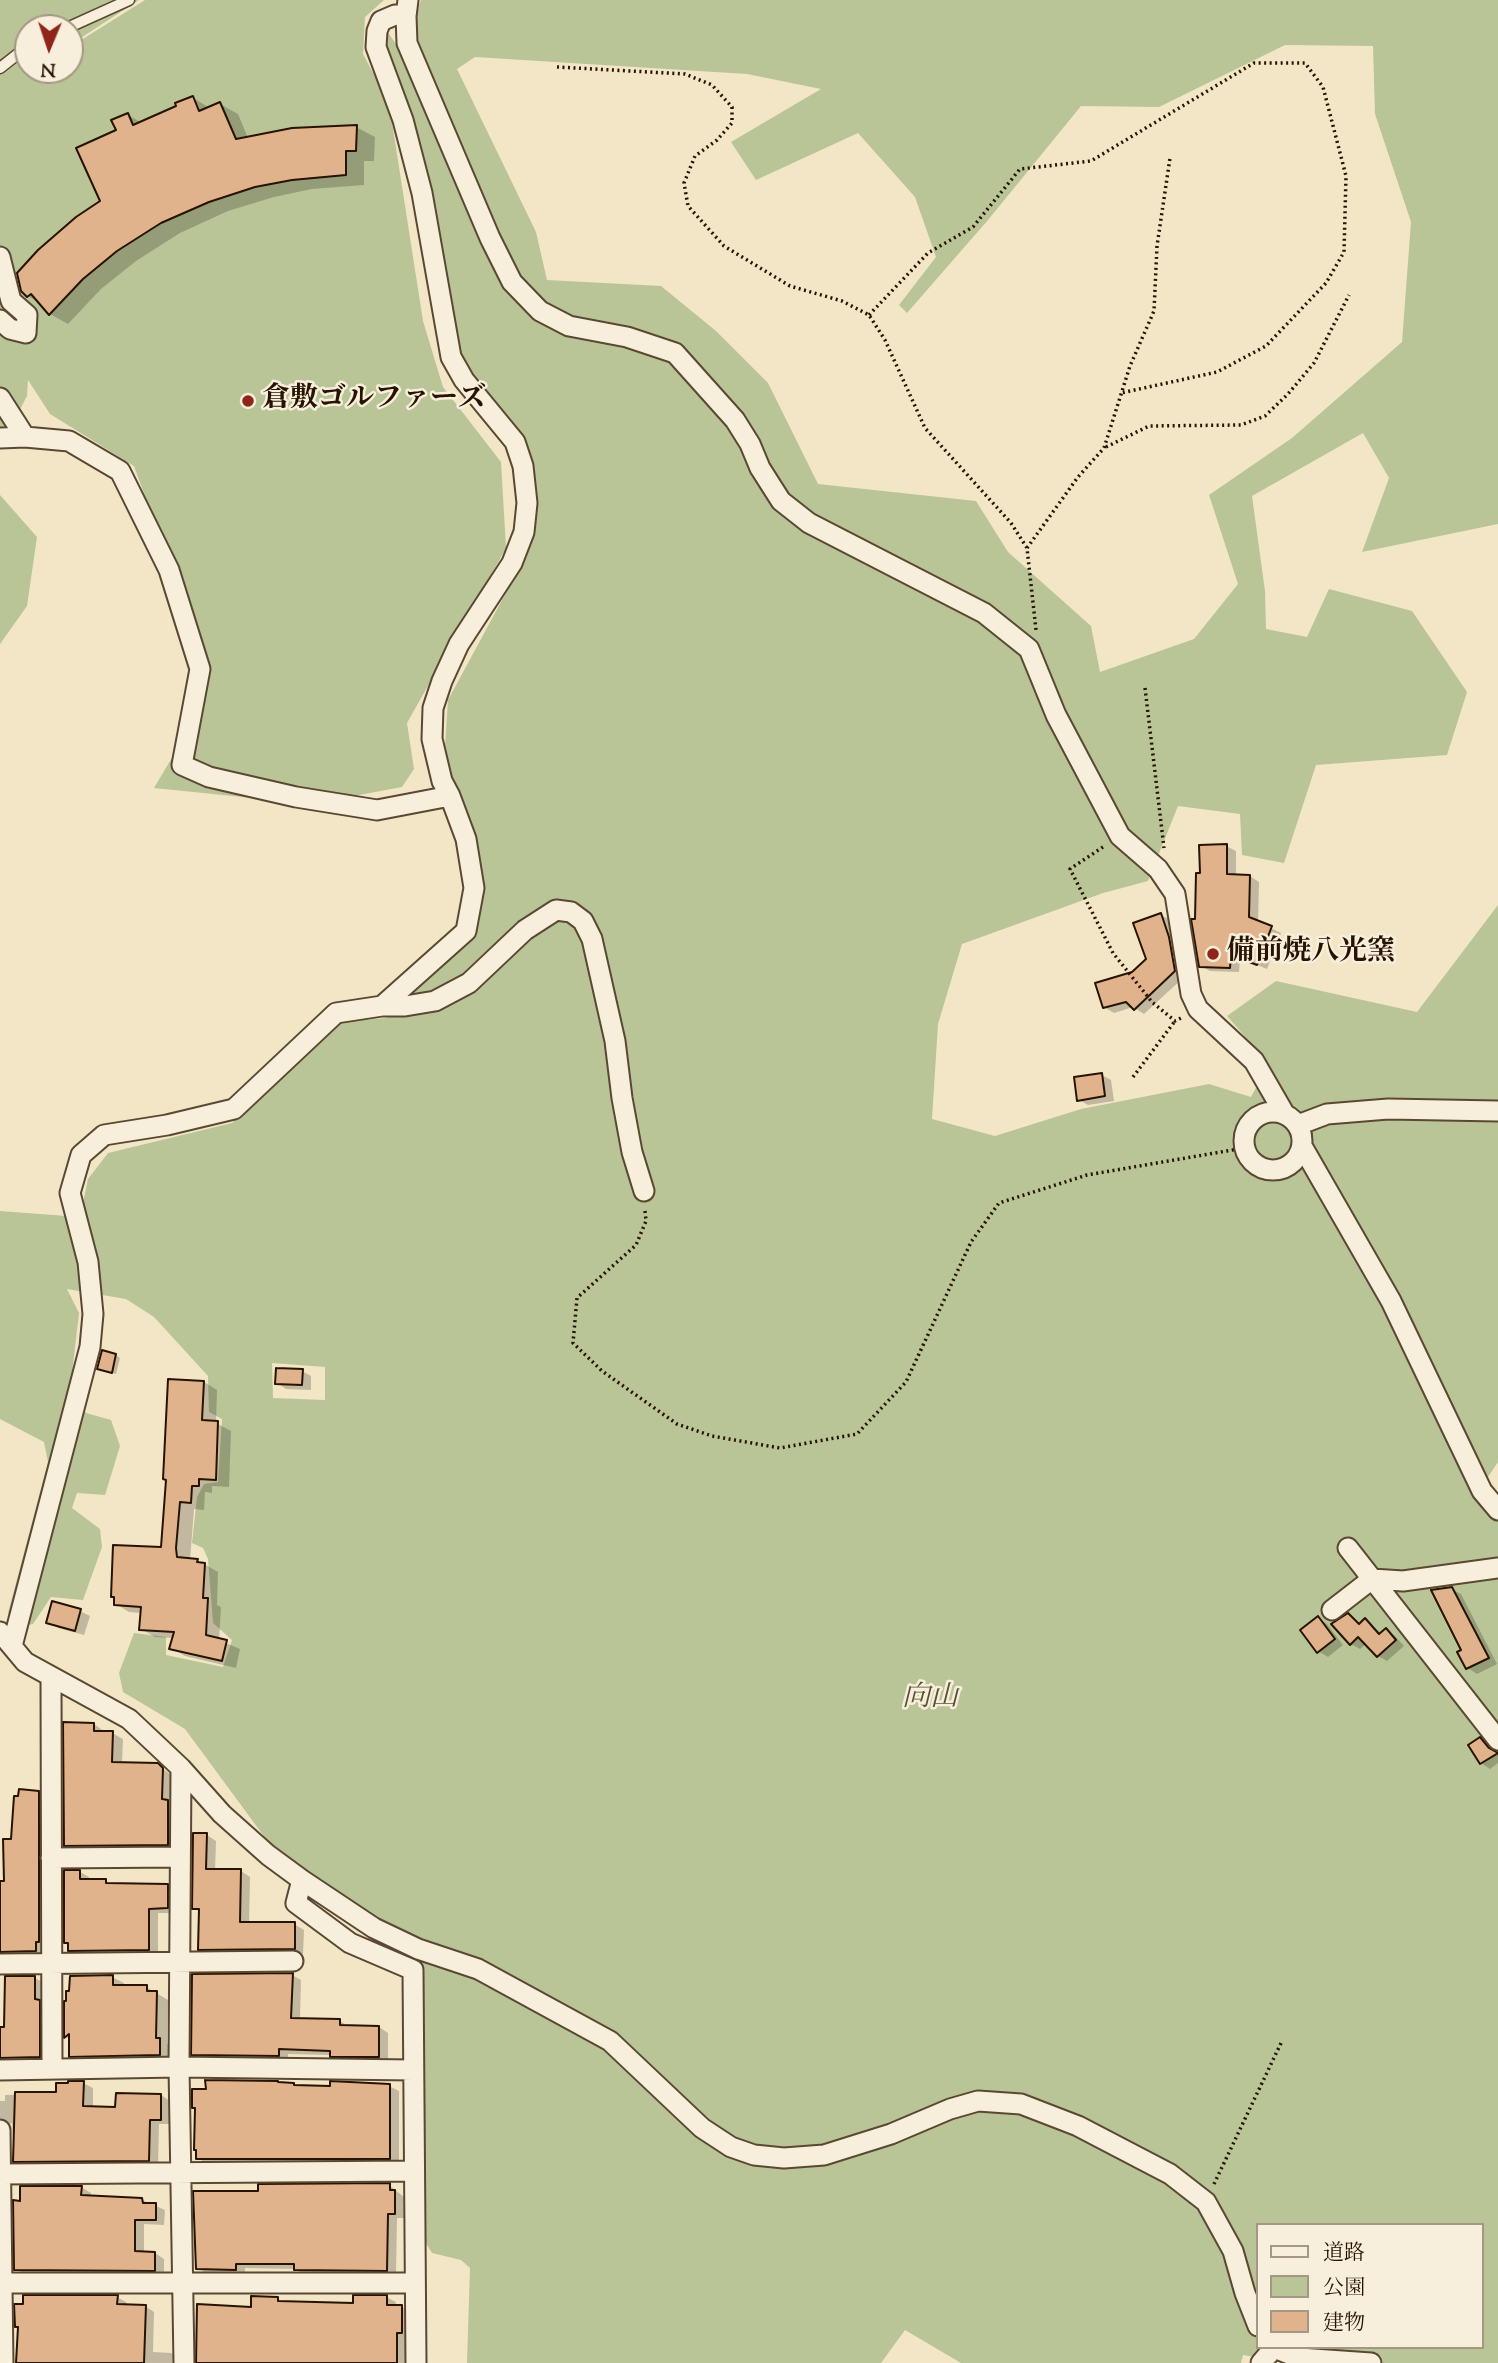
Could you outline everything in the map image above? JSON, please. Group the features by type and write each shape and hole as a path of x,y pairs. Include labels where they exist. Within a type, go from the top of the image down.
{"street":[{"path":"407,8 407,43 490,238 512,282 540,311 569,326 628,337 675,353 735,420 750,444 760,468 782,501 790,508 809,523 984,612 1029,649 1056,715 1120,836 1158,869 1175,894 1191,994 1198,1009 1254,1061 1291,1119 1302,1135 1298,1157 1280,1170 1257,1166 1249,1158 1244,1147 1245,1129 1257,1116 1266,1112 1291,1119 1364,1111 1498,1111"},
{"path":"382,1006 466,931 474,888 466,839 442,781 432,739 433,708 459,644 512,563 524,532 527,503 523,466 515,442 464,380 451,357 422,193 403,120 376,47 381,21 407,8"},
{"path":"0,257 11,301 27,315 26,333 10,329 0,320"},
{"path":"0,398 25,437"},
{"path":"0,438 69,441 120,471 169,570 200,669 182,765 209,777 283,795 377,810 450,796"},
{"path":"644,1191 630,1138 615,1041 592,939 583,921 571,912 556,910 525,930 469,983 435,1001 336,1013 234,1109 167,1125 104,1135 81,1155 70,1194 88,1262 93,1314 90,1347 6,1639 25,1662 129,1719 181,1768 222,1814 268,1855 302,1880 374,1928 418,1950 478,1969 610,2041 702,2128 732,2147 754,2155 784,2158 824,2155 891,2134 950,2109 978,2101 1021,2104 1078,2126 1170,2174 1206,2202 1233,2251 1244,2293 1256,2321"},
{"path":"1302,1146 1391,1301 1482,1491 1498,1510"},
{"path":"1348,1548 1498,1741"},
{"path":"1332,1610 1371,1579 1403,1581 1498,1567"},
{"path":"51,1678 52,2069"},
{"path":"181,1768 179,2067 184,2363"},
{"path":"51,1858 180,1857"},
{"path":"302,1880 296,1903 349,1943 413,1970 416,2363"},
{"path":"0,1964 293,1961"},
{"path":"0,2070 179,2067 413,2070"},
{"path":"0,2130 3,2363"},
{"path":"1,2174 414,2171"},
{"path":"2,2283 415,2283"},
{"path":"1268,2353 1371,2363"}],"lane":[{"path":"84,20 129,0"},
{"path":"0,68 14,57"}],"path":[{"path":"869,315 928,253 973,227 1020,169 1091,161 1254,63 1305,63 1323,87 1346,176 1344,252 1326,284 1266,346 1217,372 1121,393"},
{"path":"557,67 685,75 712,85 732,107 732,123 717,140 695,156 684,183 688,206 724,246 790,286 842,301 869,315 885,340 925,428 1011,523 1027,548 1036,628 1036,640 1029,649"},
{"path":"1104,448 1130,366 1154,311 1157,246 1170,158"},
{"path":"1027,548 1078,477 1104,448 1149,426 1241,425 1265,416 1314,363 1349,295"},
{"path":"1144,688 1165,857 1158,869"},
{"path":"1120,836 1070,869 1113,953 1152,1002 1175,1021"},
{"path":"1133,1077 1175,1021 1198,1009"},
{"path":"644,1191 646,1222 636,1245 577,1298 573,1343 602,1371 677,1424 712,1436 780,1448 857,1434 906,1382 971,1242 999,1203 1087,1175 1244,1147"},
{"path":"1206,2202 1282,2041"}],"green space":[{"name":"倉敷ゴルファーズ","path":"0,0 139,0 84,36 84,14 14,14 14,84 84,84 84,38 145,0 384,0 365,17 363,54 389,103 423,321 443,387 501,462 506,548 407,723 414,769 402,787 311,804 154,788 199,712 208,671 134,466 50,414 28,380 27,396 0,448"},
{"name":"向山","path":"421,0 1498,0 1498,524 1362,552 1389,478 1363,433 1252,496 1265,591 1266,629 1307,637 1329,589 1412,611 1467,692 1447,755 1316,765 1284,863 1242,855 1240,814 1178,806 1148,881 1103,893 962,944 938,1024 932,1119 995,1136 1081,1109 1209,1084 1251,1097 1269,1064 1227,1016 1276,981 1417,1012 1498,905 1498,1462 1484,1483 1498,1500 1498,2363 1287,2363 1243,2355 1241,2363 961,2363 905,2330 881,2363 467,2363 470,2268 461,2260 432,2253 424,2240 421,2225 417,1942 375,1923 277,1854 185,1729 123,1692 119,1673 134,1633 166,1637 166,1655 223,1667 232,1640 213,1623 208,1559 203,1548 192,1543 197,1497 204,1484 218,1482 222,1419 209,1412 208,1376 154,1317 126,1299 67,1289 79,1313 71,1382 86,1413 111,1420 120,1446 105,1495 77,1493 72,1508 100,1529 102,1547 83,1600 51,1597 33,1624 22,1626 13,1623 8,1613 48,1462 44,1442 0,1419 0,1211 80,1217 88,1179 108,1153 232,1123 339,1022 387,1018 480,899 479,856 450,784 445,746 448,700 515,576 531,475 469,376 454,342 382,46 387,31 402,53","holes":["1285,45 1373,46 1375,114 1411,222 1402,342 1292,438 1209,495 1238,584 1194,639 1100,672 1091,626 1008,552 976,501 818,484 768,383 716,331 661,286 547,280 536,232 457,69 475,57 747,74 821,89 731,142 756,180 858,133 915,197 936,257 899,305 907,313 988,220 1081,106 1159,107","272,1363 325,1367 325,1400 273,1398"]},
{"path":"0,495 37,537 27,606 0,644"}],"building":[{"path":"193,96 199,111 220,102 236,139 292,128 357,125 356,151 346,151 346,175 292,180 255,187 209,202 161,223 117,251 83,279 49,315 31,294 27,297 21,291 17,273 38,250 76,217 100,201 76,148 116,130 111,120 128,113 133,125"},
{"path":"1227,844 1227,874 1250,875 1249,917 1272,926 1257,965 1231,955 1230,968 1199,967 1191,919 1195,919 1196,873 1200,873 1199,845"},
{"path":"1161,913 1169,937 1175,971 1134,1010 1126,1002 1103,1008 1095,983 1132,972 1146,959 1133,923"},
{"path":"1102,1073 1105,1096 1077,1101 1074,1077"},
{"path":"102,1350 116,1354 112,1373 97,1369"},
{"path":"276,1368 303,1369 302,1385 275,1384"},
{"path":"168,1379 204,1381 202,1420 218,1421 216,1480 199,1479 199,1486 192,1486 191,1503 180,1502 176,1548 177,1557 198,1559 197,1562 205,1563 203,1598 208,1598 206,1635 227,1640 222,1661 169,1649 174,1632 139,1630 141,1607 114,1605 114,1597 111,1597 113,1545 161,1547 166,1480 163,1479"},
{"path":"1452,1587 1489,1658 1466,1669 1457,1652 1461,1650 1431,1590"},
{"path":"52,1601 81,1609 75,1631 46,1623"},
{"path":"1348,1613 1359,1624 1365,1618 1379,1634 1386,1628 1396,1640 1377,1657 1358,1637 1350,1645 1331,1624"},
{"path":"1318,1616 1335,1639 1317,1653 1300,1630"},
{"path":"63,1722 94,1723 94,1731 113,1731 112,1762 158,1763 163,1768 162,1799 168,1800 168,1845 64,1846"},
{"path":"1480,1737 1489,1748 1498,1753 1480,1764 1468,1745"},
{"path":"19,1789 39,1791 39,1942 36,1942 36,1951 0,1952 0,1881 4,1881 3,1839 11,1839 14,1796 18,1796"},
{"path":"193,1833 207,1833 206,1869 241,1869 240,1922 295,1922 295,1949 198,1950 199,1909 192,1909"},
{"path":"64,1870 80,1870 80,1879 106,1879 106,1883 168,1884 168,1908 149,1909 149,1950 68,1951 68,1943 64,1943"},
{"path":"293,1973 291,2018 340,2019 340,2025 379,2026 379,2057 330,2057 330,2051 279,2049 279,2056 191,2055 192,1974"},
{"path":"113,1975 113,1985 147,1985 147,1991 157,1991 156,2038 160,2038 160,2055 69,2057 69,2034 64,2038 64,2001 66,1991 69,1991 70,1976"},
{"path":"5,1976 35,1976 35,1999 40,2000 40,2057 0,2058 0,2027 4,2027"},
{"path":"205,2080 278,2081 294,2085 330,2086 330,2081 390,2084 390,2159 196,2159 192,2089 206,2089"},
{"path":"84,2081 83,2106 115,2107 116,2093 161,2094 161,2120 150,2120 149,2161 13,2162 15,2092 56,2092 56,2083"},
{"path":"390,2183 390,2190 395,2190 395,2214 388,2214 387,2271 294,2270 294,2264 236,2264 236,2270 196,2269 193,2191 258,2191 258,2184"},
{"path":"20,2186 82,2186 81,2195 142,2198 143,2203 156,2203 156,2220 135,2220 135,2251 155,2252 155,2271 14,2270 13,2200 20,2201"},
{"path":"23,2295 118,2295 117,2304 146,2305 144,2363 16,2363 18,2327 15,2327 14,2304 23,2304"},
{"path":"353,2295 387,2295 387,2305 402,2305 402,2333 397,2333 397,2363 196,2363 197,2304 251,2307 251,2296 278,2297 278,2301 353,2303"}],"place":[{"name":"倉敷ゴルファーズ","path":"248,401"},
{"name":"備前焼八光窯","path":"1213,954"}]}
